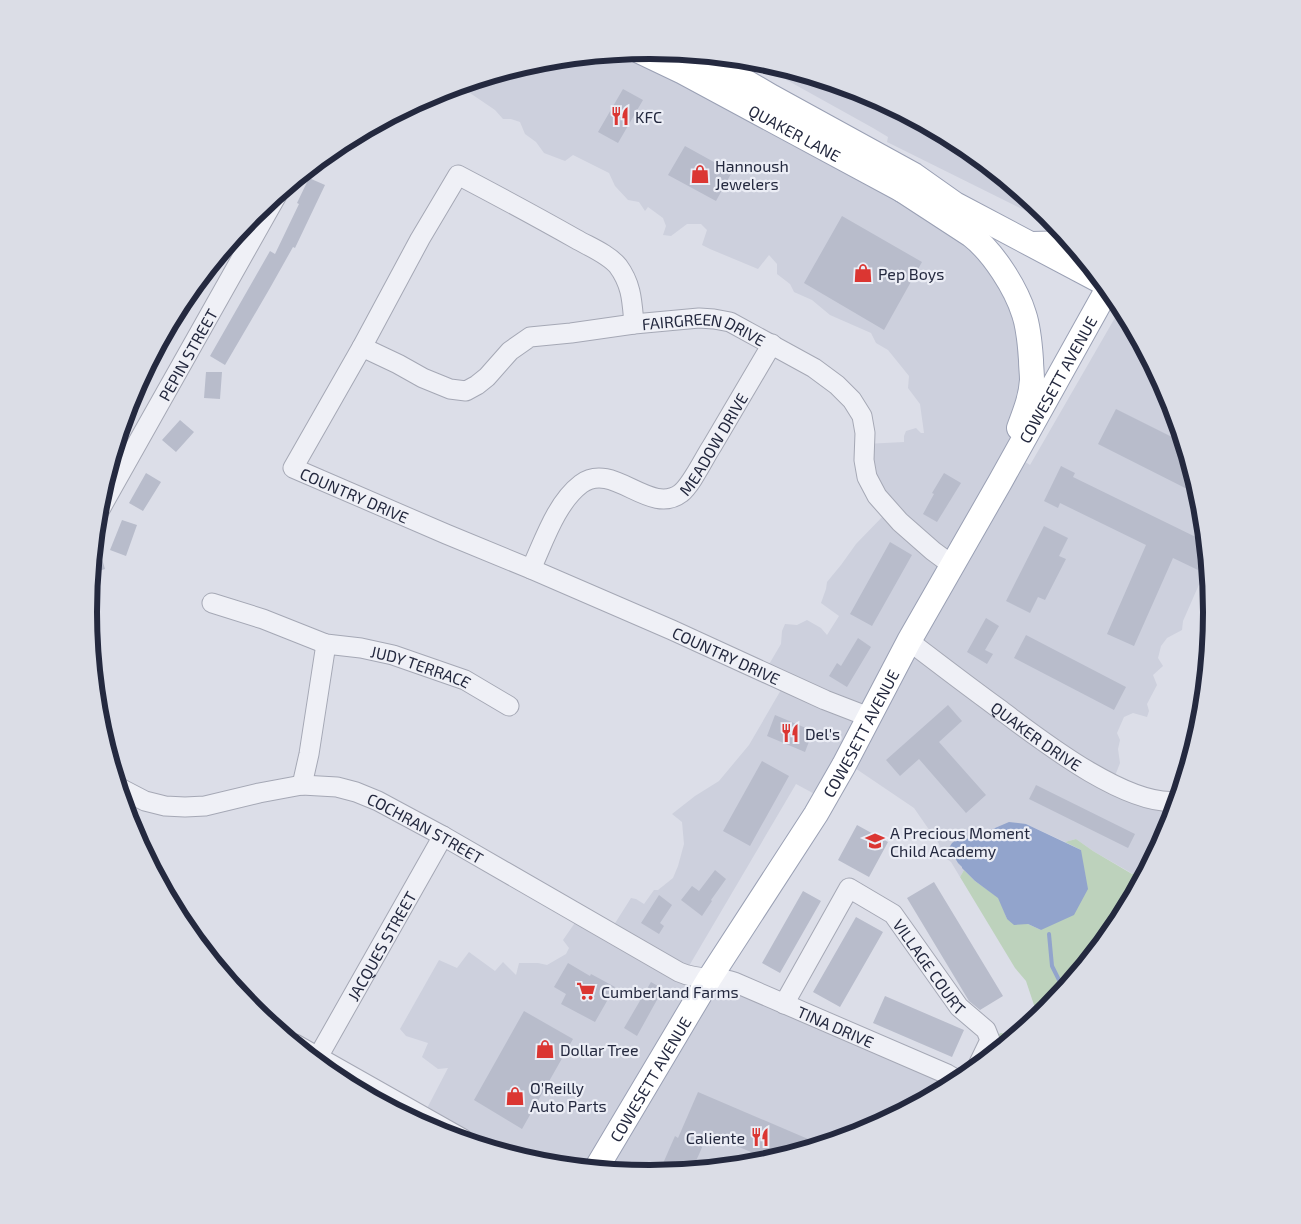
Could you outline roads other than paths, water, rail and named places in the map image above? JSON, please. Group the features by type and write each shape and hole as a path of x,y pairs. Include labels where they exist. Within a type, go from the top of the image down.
{"main road":[{"name":"QUAKER LANE","path":"656,59 902,190 955,204"},
{"name":"QUAKER LANE","path":"712,62 772,97 914,174 955,204 1089,275"},
{"path":"902,190 980,242 1003,272 1024,314 1029,332 1032,379 1028,402 1000,482"},
{"path":"1030,244 1063,243"},
{"name":"COWESETT AVENUE","path":"600,1163 709,979 816,814 851,754 868,717 895,671 909,642 1104,295"}],"street":[{"name":"COUNTRY DRIVE","path":"634,324 632,295 627,280 614,263 604,255 551,225 458,175 420,239 362,347 293,468 672,630 825,700 868,717"},
{"name":"PEPIN STREET","path":"111,489 266,214"},
{"name":"FAIRGREEN DRIVE","path":"362,347 423,378 450,389 466,391 477,385 510,350 530,337 699,318 730,322 814,368 837,385 852,400 862,416 865,433 864,460 867,477 877,496 900,522 952,565"},
{"name":"MEADOW DRIVE","path":"531,569 554,519 568,498 581,484 592,478 606,478 653,498 673,497 681,493 700,466 772,344"},
{"name":"JUDY TERRACE","path":"212,602 263,619 326,644 361,648 393,655 465,680 510,706"},
{"name":"QUAKER DRIVE","path":"909,642 1022,727 1088,771 1120,788 1147,798 1170,802"},
{"path":"302,785 326,644"},
{"name":"COCHRAN STREET","path":"128,792 145,801 165,806 186,807 205,806 302,785 337,787 356,792 378,801 443,836 679,972 695,978 709,979"},
{"name":"JACQUES STREET","path":"319,1055 443,836"},
{"name":"VILLAGE COURT","path":"784,1004 849,888 893,914 959,1007 986,1030 990,1040 983,1054"},
{"name":"TINA DRIVE","path":"709,979 728,980 951,1076"},
{"path":"338,1069 411,1110"}],"water":[{"path":"1009,822 1026,824 1081,850 1088,889 1074,915 1041,930 1028,924 1014,925 1007,919 998,898 975,881 962,868 949,848 955,841 974,837"}],"waterway":[{"path":"1049,934 1052,966 1060,983"}],"place":[{"name":"KFC","path":"620,116"},
{"name":"Hannoush Jewelers","path":"700,174"},
{"name":"Pep Boys","path":"863,273"},
{"name":"Del's","path":"790,733"},
{"name":"A Precious Moment Child Academy","path":"875,841"},
{"name":"Cumberland Farms","path":"586,991"},
{"name":"Dollar Tree","path":"545,1049"},
{"name":"O'Reilly Auto Parts","path":"515,1096"},
{"name":"Caliente","path":"760,1137"}]}
